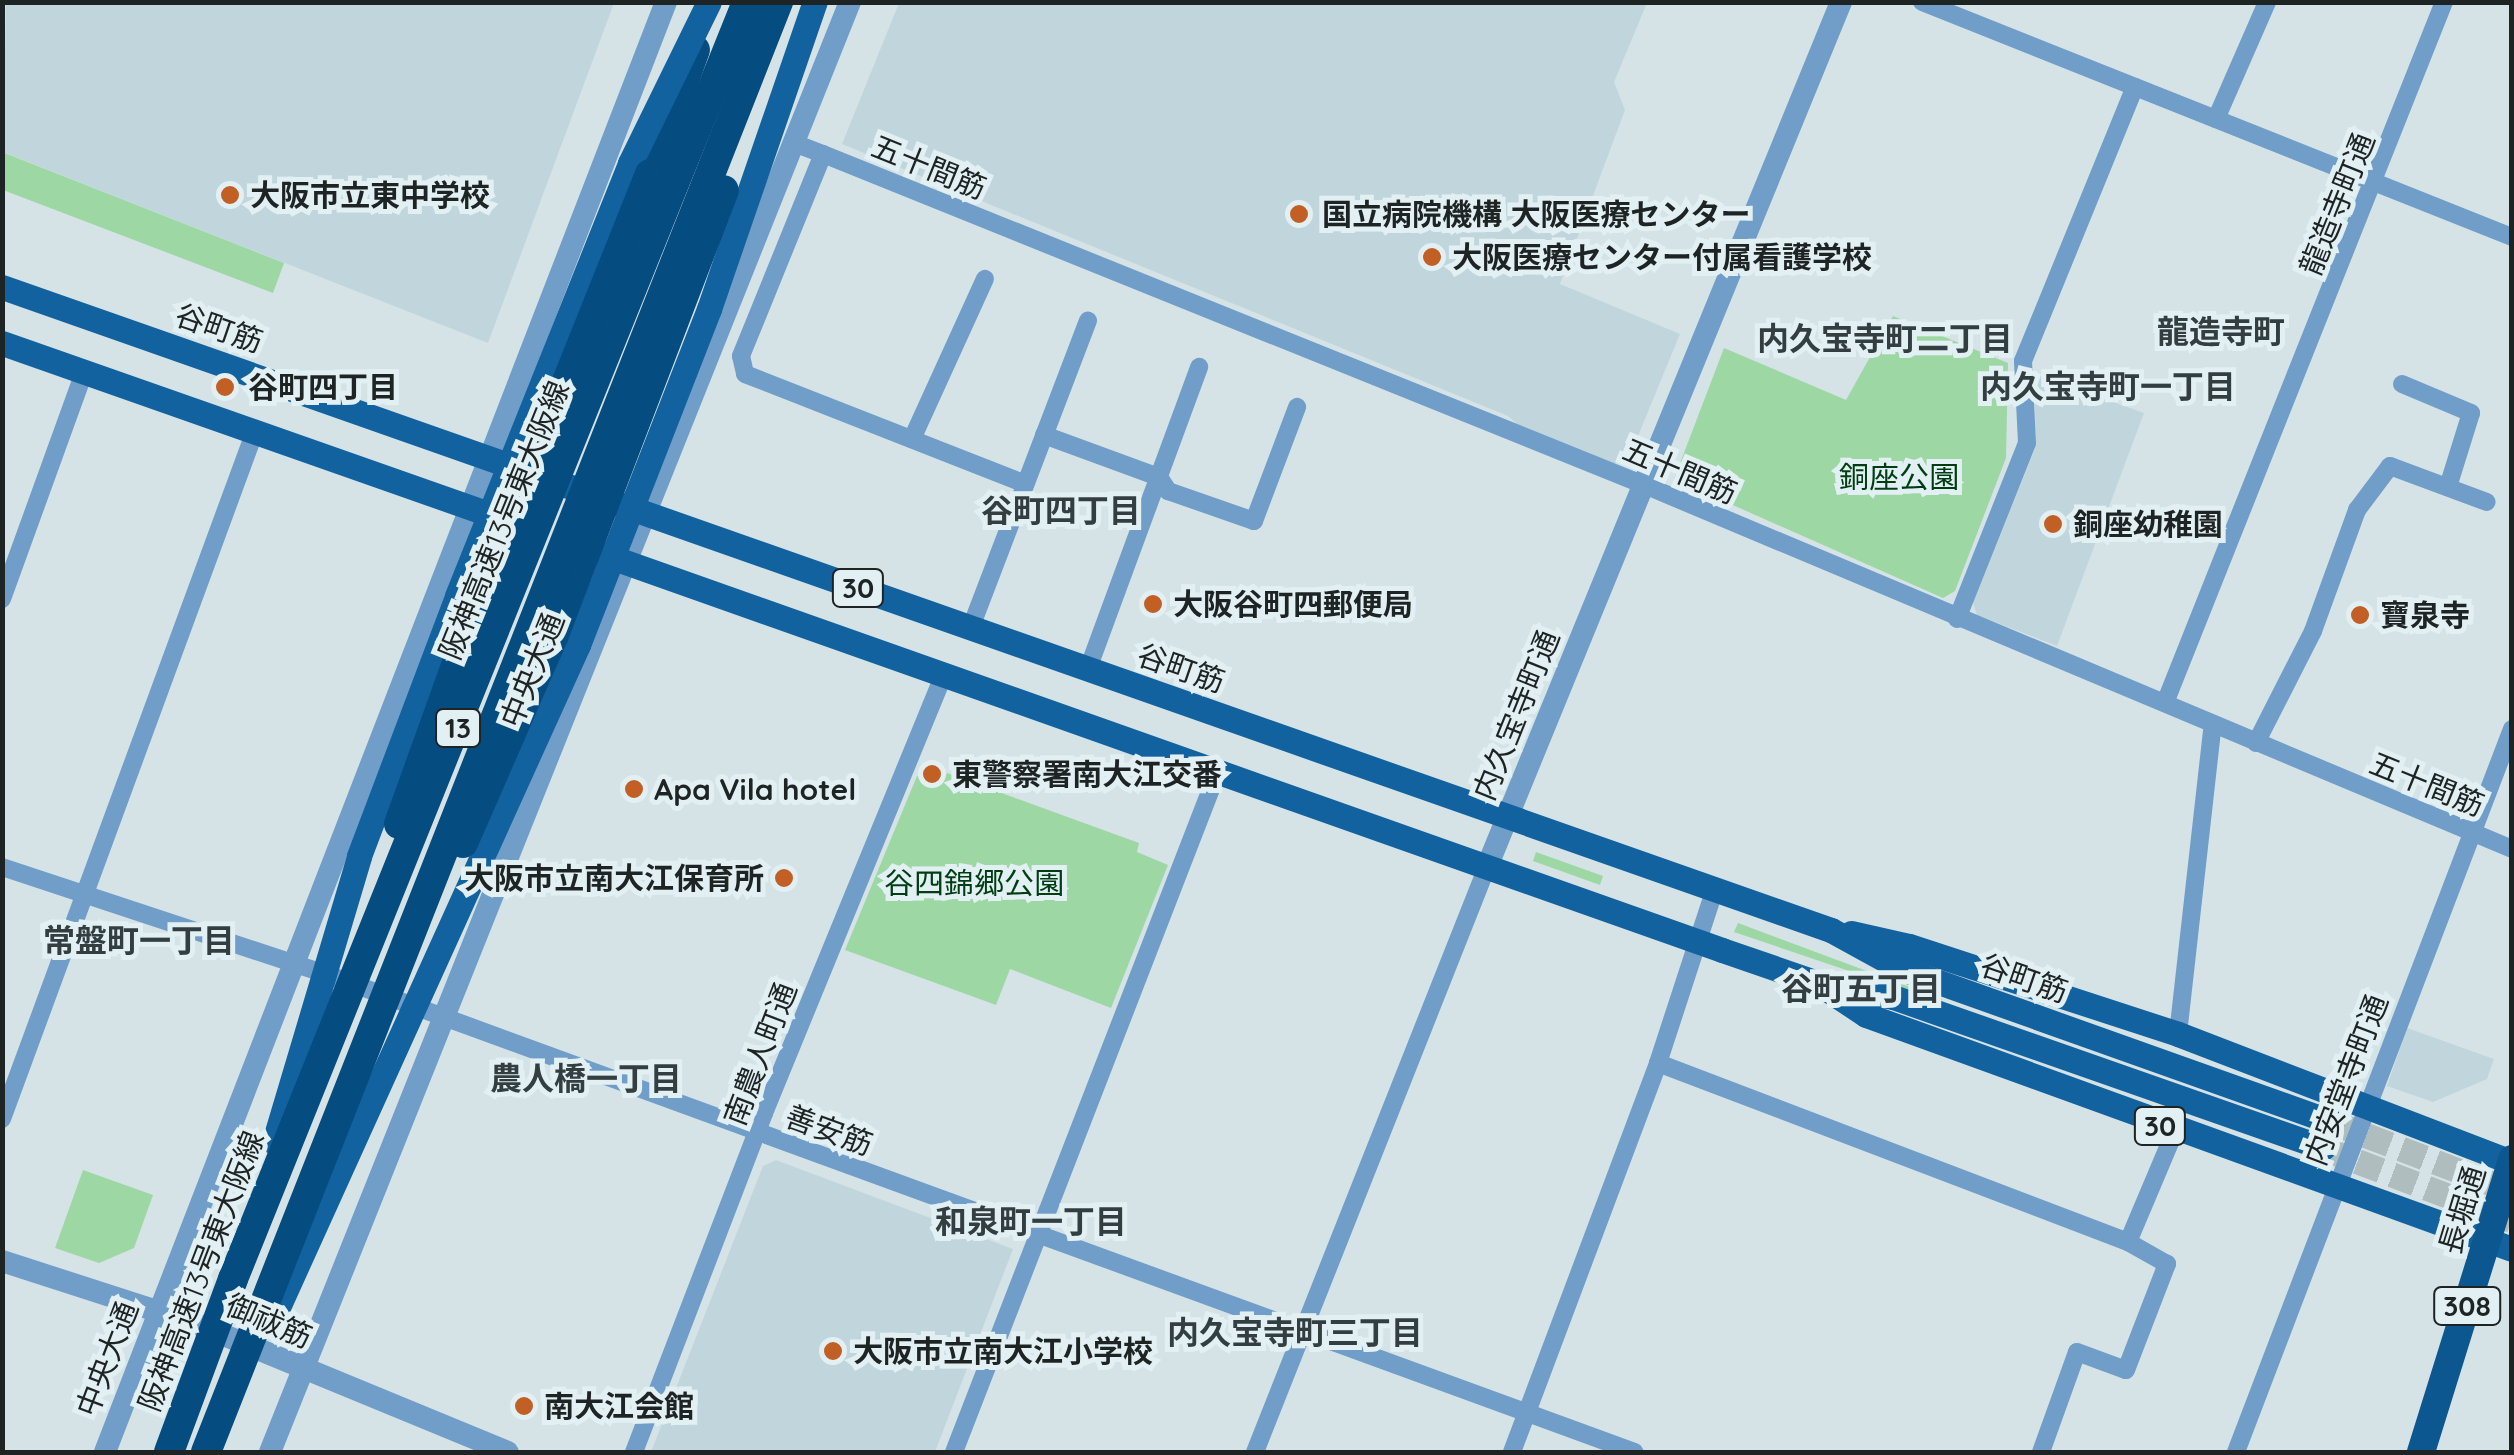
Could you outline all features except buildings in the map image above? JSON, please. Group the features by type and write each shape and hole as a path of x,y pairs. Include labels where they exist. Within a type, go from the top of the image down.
{"highway":[{"path":"345,999 478,604 711,2"},
{"name":"阪神高速13号東大阪線","path":"169,1452 233,1279 747,2"},
{"name":"阪神高速13号東大阪線","path":"206,1452 778,2"},
{"path":"380,1014 554,635 685,298 789,2"},
{"name":"長堀通","path":"2422,1452 2500,1244 2511,1161"},
{"name":"13","path":"147,1452 233,1279"},
{"path":"215,1452 230,1397"}],"main road":[{"path":"162,1452 280,1124 359,856 457,596 630,163 711,2"},
{"name":"中央大通","path":"215,1452 578,646 709,310 815,2"},
{"name":"谷町筋","path":"2,287 1831,930 1902,970 2332,1122"},
{"name":"谷町筋","path":"2,342 1698,942 1818,982 1894,997 2323,1148"},
{"name":"30","path":"1831,930 1909,946 2178,1034 2511,1161"},
{"name":"30","path":"1818,982 1866,1015 2175,1131 2500,1244"}],"street":[{"name":"中央大通","path":"105,1452 666,2"},
{"name":"中央大通","path":"270,1452 440,1016 648,516 850,2"},
{"name":"内久宝寺町通","path":"1255,1452 1507,816 1841,2"},
{"path":"1922,2 2512,237"},
{"path":"2216,120 2267,2"},
{"name":"龍造寺町通","path":"2165,704 2376,183 2444,2"},
{"path":"1958,618 2027,443 2023,361 2134,87"},
{"name":"五十間筋","path":"794,143 1642,484 2512,848"},
{"path":"823,154 740,367 750,376 1026,484"},
{"path":"912,438 985,279"},
{"path":"970,627 1088,321"},
{"path":"1088,670 1199,368"},
{"path":"2,598 84,372"},
{"path":"2402,384 2471,413 2448,487"},
{"path":"1044,434 1159,477 1168,492 1254,521 1297,408"},
{"path":"2,1119 256,431"},
{"path":"2256,743 2313,631 2357,510 2390,466 2487,502"},
{"name":"南農人町通","path":"634,1452 943,677"},
{"path":"2178,1034 2213,724"},
{"name":"内安堂寺町通","path":"2236,1452 2512,729"},
{"path":"954,1452 1218,771"},
{"name":"善安筋","path":"2,867 440,1016 1037,1238 1634,1452"},
{"path":"1512,1452 1658,1063 1715,889"},
{"path":"1658,1063 2128,1242 2167,1264 2126,1370 2077,1352 2041,1452"},
{"path":"2128,1242 2175,1131"},
{"name":"御祓筋","path":"2,1260 302,1367 508,1452"}],"shaded area":[{"name":"大阪市立東中学校","path":"6,2 614,3 488,343 3,152"},
{"name":"国立病院機構 大阪医療センター","path":"899,3 1647,3 1614,82 1625,110 1560,284 1680,334 1631,453 1609,467 1527,433 1508,416 842,144"},
{"name":"銅座幼稚園","path":"2034,374 2144,413 2057,646 1977,615 1973,603 2036,446"},
{"path":"2407,1028 2494,1059 2487,1079 2433,1102 2387,1086"},
{"name":"大阪市立南大江小学校","path":"776,1160 1013,1249 935,1452 651,1452 763,1166"}],"green space":[{"path":"2,152 284,263 273,293 3,190"},
{"name":"銅座公園","path":"1893,316 2008,363 2006,458 1955,591 1943,598 1674,479 1724,348 1846,400"},
{"name":"谷四錦郷公園","path":"947,773 1139,843 1137,852 1168,865 1111,1008 1010,969 996,1005 845,950 917,776 941,785"},
{"path":"1536,852 1603,876 1600,885 1533,861"},
{"path":"1738,923 1942,999 1941,1002 1734,932"},
{"path":"83,1170 153,1195 134,1248 99,1263 55,1248"}],"tunnel":[{"path":"2332,1122 2512,1191"},
{"path":"2323,1148 2512,1220"}],"place":[{"name":"大阪市立東中学校","path":"230,195"},
{"name":"国立病院機構 大阪医療センター","path":"1299,214"},
{"name":"大阪医療センター付属看護学校","path":"1432,257"},
{"name":"谷町四丁目","path":"225,387"},
{"name":"銅座幼稚園","path":"2053,524"},
{"name":"大阪谷町四郵便局","path":"1153,604"},
{"name":"寶泉寺","path":"2360,615"},
{"name":"東警察署南大江交番","path":"932,774"},
{"name":"Apa Vila hotel","path":"634,789"},
{"name":"大阪市立南大江保育所","path":"784,878"},
{"name":"大阪市立南大江小学校","path":"833,1351"},
{"name":"南大江会館","path":"524,1406"}],"district":[{"name":"龍造寺町","path":"2221,331"},
{"name":"内久宝寺町二丁目","path":"1885,338"},
{"name":"内久宝寺町一丁目","path":"2108,386"},
{"name":"谷町四丁目","path":"1061,510"},
{"name":"常盤町一丁目","path":"139,940"},
{"name":"谷町五丁目","path":"1861,988"},
{"name":"農人橋一丁目","path":"586,1078"},
{"name":"和泉町一丁目","path":"1031,1221"},
{"name":"内久宝寺町三丁目","path":"1295,1332"}]}
